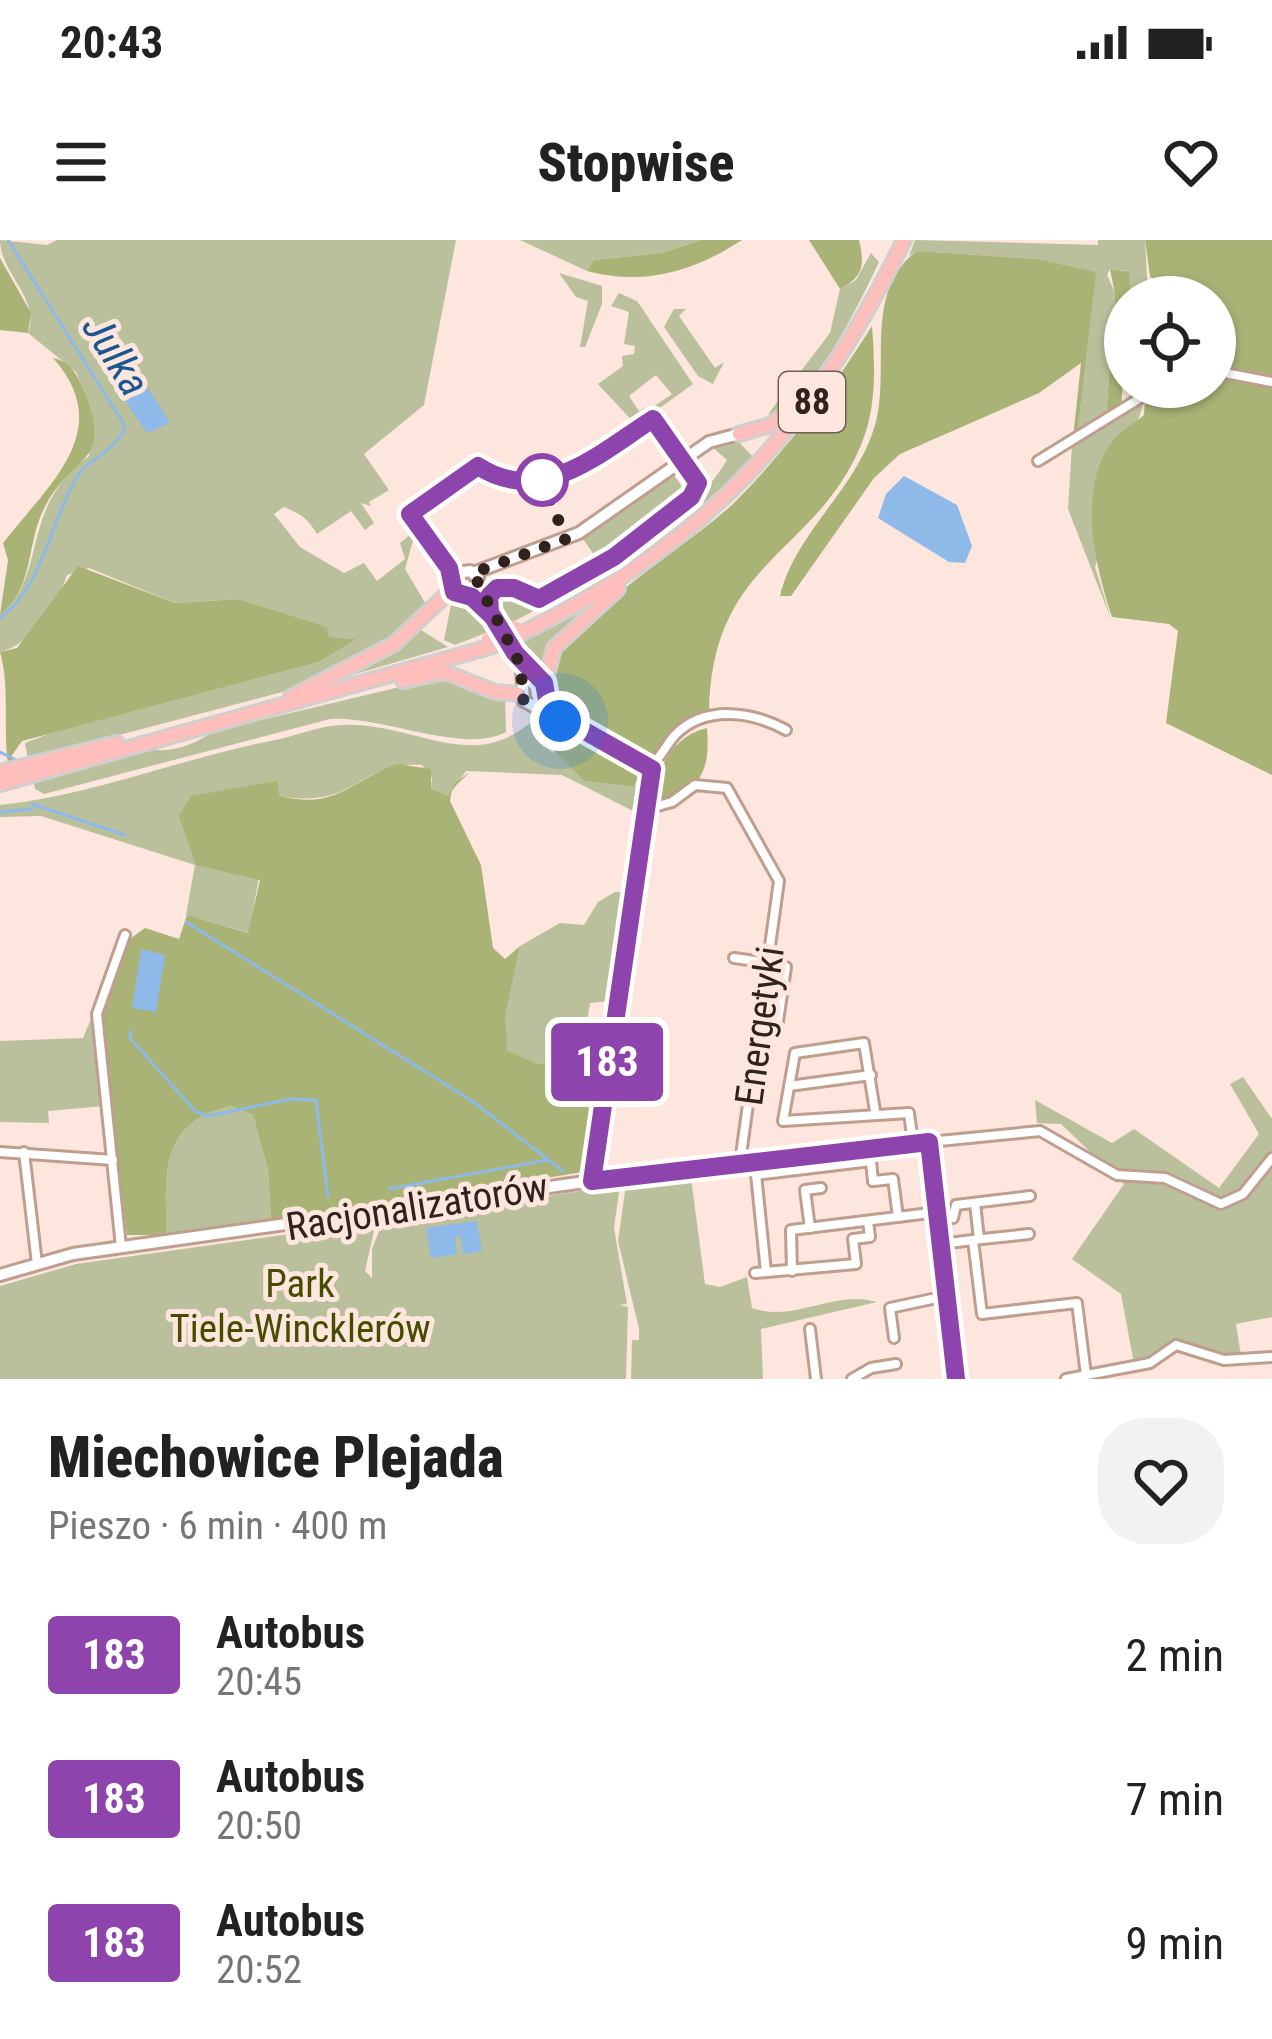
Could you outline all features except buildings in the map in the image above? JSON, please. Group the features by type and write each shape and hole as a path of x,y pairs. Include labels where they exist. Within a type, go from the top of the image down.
{"main road":[{"name":"88","path":"518,631 600,585 684,529 761,454 804,401 858,319 901,240"},
{"name":"88","path":"0,784 10,773 294,700 491,643 596,596 689,532 763,463 837,367 901,240"},
{"path":"739,434 770,425 804,401"},
{"path":"294,700 445,672 495,692 535,685 560,641 689,532"},
{"path":"294,700 394,644 452,589"}],"street":[{"path":"1236,375 1272,382"},
{"path":"1038,461 1124,408"},
{"path":"476,593 462,598 452,589 458,573 473,573 579,533 709,442 739,434"},
{"path":"473,573 476,593 535,685 568,724"},
{"path":"535,685 528,704 537,704 568,724 654,763"},
{"path":"535,685 537,704"},
{"path":"592,1181 654,763 670,741 706,718 756,715 786,730"},
{"name":"Energetyki","path":"646,808 672,802 695,785 727,788 775,871 778,890 770,964 740,1162"},
{"path":"121,1248 97,1014 125,935"},
{"path":"734,958 787,967 777,1028 761,1025"},
{"path":"874,1112 864,1043 794,1053 783,1121 909,1113 913,1143"},
{"path":"789,1086 871,1076"},
{"name":"Racjonalizatorów","path":"0,1275 121,1248 592,1181 1040,1131 1111,1173 1165,1178 1221,1204 1243,1194 1272,1158"},
{"path":"929,1142 956,1379"},
{"path":"0,1152 113,1160"},
{"path":"24,1152 37,1264"},
{"path":"755,1160 760,1273 856,1264 853,1239 870,1238 868,1221"},
{"path":"757,1175 872,1161 871,1182 893,1179 898,1217"},
{"path":"810,1228 805,1190 821,1188"},
{"path":"953,1218 956,1205 1030,1196"},
{"path":"975,1203 982,1314 1077,1303 1086,1375"},
{"path":"792,1271 789,1234 938,1213"},
{"path":"941,1244 1029,1234"},
{"path":"894,1338 890,1308 946,1296"},
{"path":"810,1329 816,1379"},
{"path":"1066,1379 1150,1363 1176,1345 1224,1360 1272,1357"},
{"path":"852,1379 871,1368 896,1364"}],"green space":[{"path":"0,240 47,245 57,240 456,240 424,405 364,454 389,490 369,502 371,506 361,503 374,523 365,530 351,511 317,534 300,515 284,507 274,514 300,547 344,573 364,563 377,581 405,559 400,543 416,530 405,569 427,606 397,637 290,690 28,759 25,743 51,733 319,662 355,639 329,637 326,627 239,599 175,603 89,568 67,575 41,622 22,641 0,652 0,615 25,581 52,497 89,456 84,393 76,372 28,333 29,309 6,264"},
{"path":"520,240 701,240 662,253 594,260 587,271"},
{"path":"701,240 742,240 668,273 628,277 587,271 594,260 662,253"},
{"path":"809,240 859,240 862,264 858,275 840,289"},
{"path":"915,240 1098,245 1098,240 1145,240 1147,276 1126,276 1125,271 1110,269 1104,276 1106,418 1077,437 1095,272 1038,259 917,251 909,256"},
{"path":"1145,240 1272,240 1272,380 1236,372 1236,276 1150,276"},
{"path":"917,251 1038,259 1096,272 1077,437 1073,438 1081,363 1039,393 900,454 874,478 791,596 780,596 800,549 869,442 880,396 884,306 901,267"},
{"path":"871,253 879,262 833,349 804,389 770,422 769,413 830,333 840,289 856,280"},
{"path":"0,258 31,313 28,333 0,330"},
{"path":"1110,269 1129,272 1129,276 1111,276"},
{"path":"559,273 602,286 602,304 585,347 580,347 588,301 576,297"},
{"path":"619,293 637,301 693,384 653,413 650,409 672,394 656,375 629,396 639,411 646,407 650,414 636,425 598,384 623,366 622,356 634,354 635,346 624,344 629,312 611,306"},
{"path":"674,309 686,309 679,316 715,368 724,362 713,384 698,376 664,327"},
{"path":"872,326 872,401 861,445 841,482 746,590 727,622 714,662 709,713 678,725 649,760 568,720 555,673 567,646 609,601 737,500 809,417"},
{"path":"53,358 72,369 95,433 85,458 52,494 41,515 24,581 0,615 8,560 3,543 56,478 77,433 79,409 71,384"},
{"path":"1236,378 1272,386 1272,775 1166,723 1178,631 1169,624 1112,617 1092,527 1095,480 1114,439 1144,415 1144,408 1236,408"},
{"path":"1128,408 1142,408 1095,567 1111,619 1068,509 1072,445"},
{"path":"735,438 752,456 714,496 643,544 635,558 503,627 490,601 495,592 506,588 540,602 617,558 692,503 727,460 712,447 691,461 693,466 688,462 711,446"},
{"path":"672,473 689,496 599,562 581,536"},
{"path":"78,566 175,603 239,599 327,627 329,637 356,639 319,662 22,741 10,758 15,762 8,764 0,652 17,648"},
{"path":"452,600 483,610 496,629 455,645 444,640"},
{"path":"597,601 548,650 539,669 532,670 513,643"},
{"path":"418,628 448,647 345,677 347,673"},
{"path":"446,676 505,695 506,732 468,739 330,719 44,794 35,789 33,780 148,748 181,747 211,732"},
{"path":"531,722 556,733 543,734 550,751 568,758 584,781 634,787 639,781 635,812 562,775 466,771 448,797 431,790 432,778 422,765 382,771 325,797 280,796 276,781 249,933 186,915 195,865 41,816 0,817 0,805 69,793 323,727 369,726 464,745 508,737"},
{"path":"707,728 706,760 697,781 679,796 650,809 666,759 683,740"},
{"path":"556,733 642,768 634,787 584,781 541,734"},
{"path":"397,764 431,769 431,789 448,796 455,783 471,771 452,789 450,801 481,865 493,948 505,959 520,946 505,1015 507,1050 537,1064 600,1059 583,1172 271,1222 268,1170 253,1115 232,1106 207,1114 178,1139 167,1173 166,1235 127,1235 99,1019 127,941 145,928 179,939 187,915 248,933 260,880 196,865 179,816 191,796 277,781 280,796 330,797"},
{"path":"623,892 610,1001 590,1003 582,1052 600,1059 536,1064 507,1050 504,1015 520,946 560,923 584,925 598,902"},
{"path":"91,1019 104,1106 48,1111 49,1123 0,1122 0,1041 83,1038"},
{"path":"1243,1077 1272,1119 1272,1317 1236,1324 1241,1356 1169,1343 1149,1361 1134,1364 1121,1294 1072,1259 1124,1184 1061,1124 1037,1123 1035,1100 1112,1143 1134,1129 1219,1188 1259,1134 1230,1084"},
{"path":"232,1106 253,1115 268,1170 271,1222 166,1235 167,1173 178,1139 207,1114"},
{"path":"691,1178 705,1284 720,1287 747,1277 752,1308 768,1312 846,1300 877,1302 761,1329 763,1379 631,1379 632,1340 639,1340 639,1329 618,1241 626,1184"},
{"name":"Park Tiele-Wincklerów","path":"620,1185 614,1228 627,1304 619,1305 628,1307 626,1379 0,1379 0,1286 76,1264 376,1222 365,1271 372,1278 372,1249 383,1221"}],"water":[{"path":"112,330 170,423 147,433 88,345"},
{"path":"904,476 957,505 972,546 965,563 949,562 878,518 886,494"},
{"path":"141,949 165,955 156,1012 132,1008"},
{"path":"477,1221 482,1251 463,1254 461,1237 455,1237 457,1254 431,1258 426,1228"}],"waterway":[{"name":"Julka","path":"0,618 15,605 36,572 75,480 116,442 125,426 8,240"},
{"path":"0,752 20,762"},
{"path":"32,804 125,835"},
{"path":"0,812 33,809"},
{"path":"186,922 472,1101 563,1171"},
{"path":"131,1031 130,1038 195,1111 208,1116 291,1099 316,1100 328,1197"},
{"path":"389,1189 547,1160"}],"bus line":[{"name":"183","path":"490,611 489,596 497,588 507,586 539,599 614,557 691,497 698,483 653,419 571,473 538,481 507,480 478,466 410,514 449,568 454,592 462,598 472,597 493,617 515,653 544,683 547,700 560,717 647,762 652,769 590,1168 592,1181 929,1142 956,1379"}],"route":[{"path":"542,480 566,539 473,573 522,668 521,698 560,721"}]}
